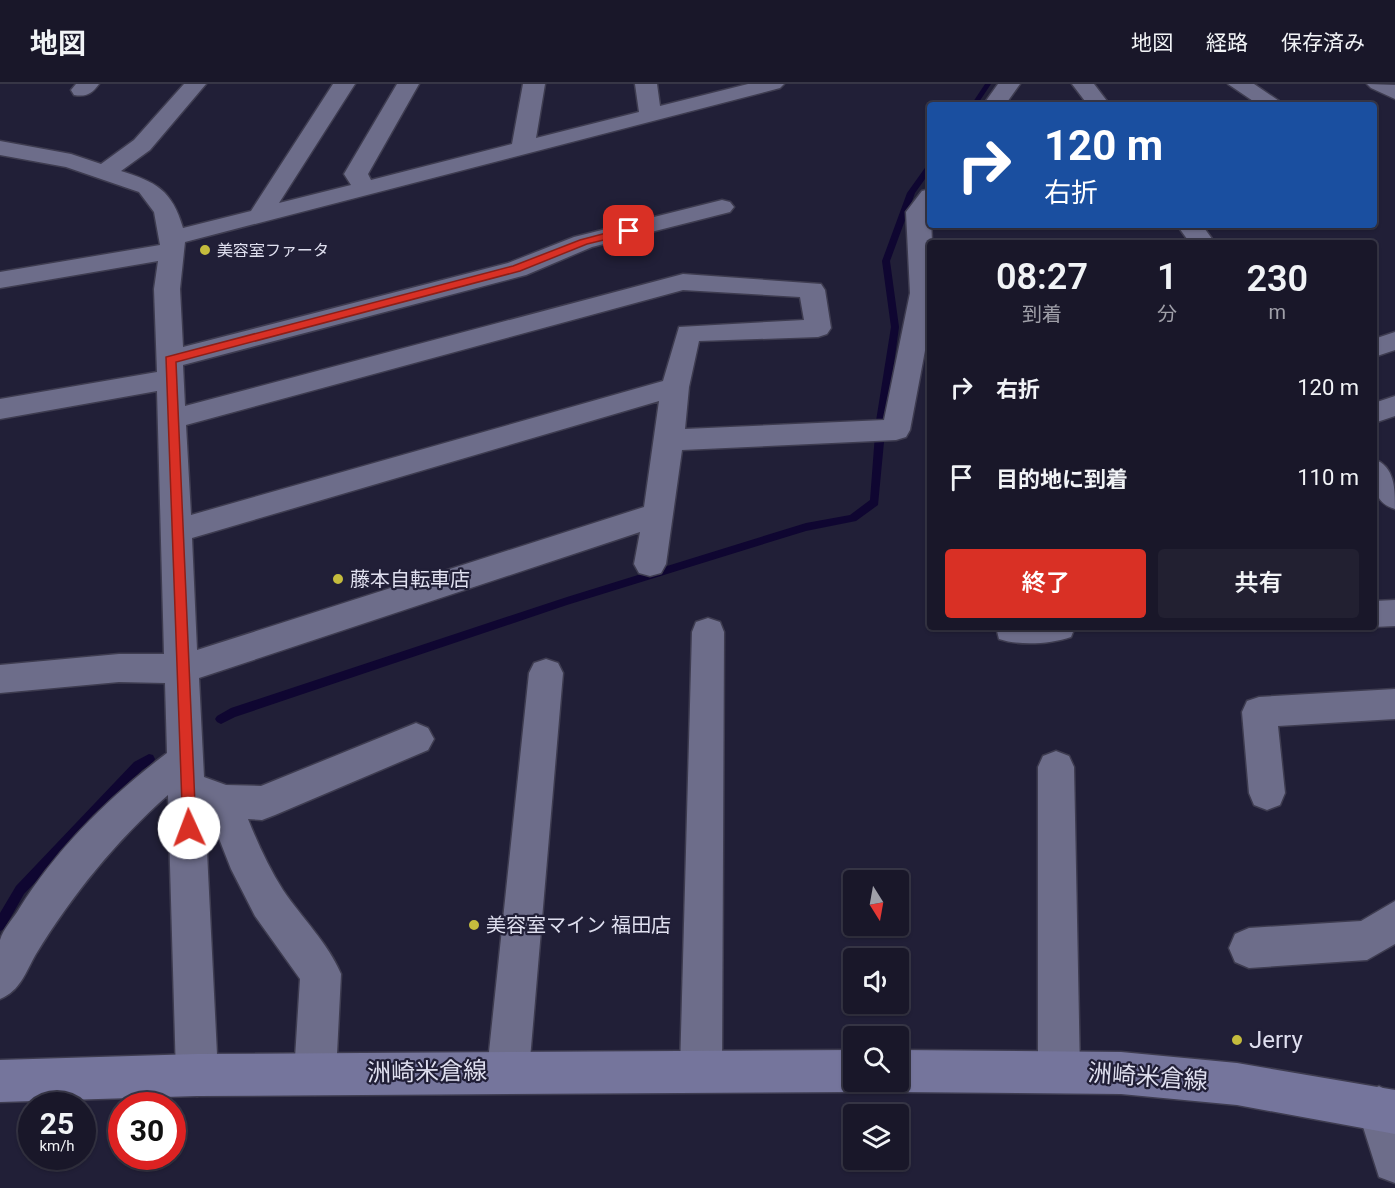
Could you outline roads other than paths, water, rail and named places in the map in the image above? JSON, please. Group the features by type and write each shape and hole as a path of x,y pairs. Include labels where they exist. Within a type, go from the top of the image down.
{"main road":[{"name":"洲崎米倉線","path":"0,1081 197,1075 508,1071 843,1071"},
{"name":"洲崎米倉線","path":"909,1071 1121,1073 1237,1084 1387,1110"}],"street":[{"path":"106,171 142,145 195,84"},
{"path":"260,215 344,84"},
{"path":"365,188 356,174 408,84"},
{"path":"523,147 534,84"},
{"path":"646,84 650,114"},
{"path":"0,280 172,244 260,215 773,84"},
{"path":"996,102 1009,84"},
{"path":"1083,84 1097,102"},
{"path":"1239,84 1269,102"},
{"path":"1378,84 1395,93"},
{"path":"0,171 7,149 71,161 106,171 147,187 166,211 172,244 167,289 178,530 197,1075"},
{"path":"669,440 896,430 923,293 918,212 927,199"},
{"path":"0,409 171,369 517,269 583,242 722,207"},
{"path":"1191,228 1201,240"},
{"path":"173,419 683,282 812,290 818,328 688,333 675,387 650,564"},
{"path":"1377,347 1395,341"},
{"path":"178,530 675,387"},
{"path":"1377,412 1395,406"},
{"path":"0,679 119,668 183,669 658,514"},
{"path":"1377,614 1395,613"},
{"path":"701,1070 708,632"},
{"path":"508,1071 546,673"},
{"path":"1267,793 1259,712 1395,704"},
{"path":"223,802 262,803 416,738"},
{"path":"1056,767 1059,1072"},
{"path":"187,771 223,802 244,856 269,903 321,974 315,1074"},
{"path":"0,979 28,927 78,858 144,790 187,771"},
{"path":"1249,948 1366,940 1395,920"},
{"path":"1387,1110 1395,1161"}],"waterway":[{"path":"976,102 988,84"},
{"path":"221,719 231,713 567,601 806,527 853,518 875,502 881,421 895,327 886,261 911,193 927,171"},
{"path":"0,925 20,890 138,766 149,759"}],"place":[{"name":"美容室ファータ","path":"205,250"},
{"name":"藤本自転車店","path":"338,579"},
{"name":"美容室マイン 福田店","path":"474,925"},
{"name":"Jerry","path":"1237,1040"}]}
